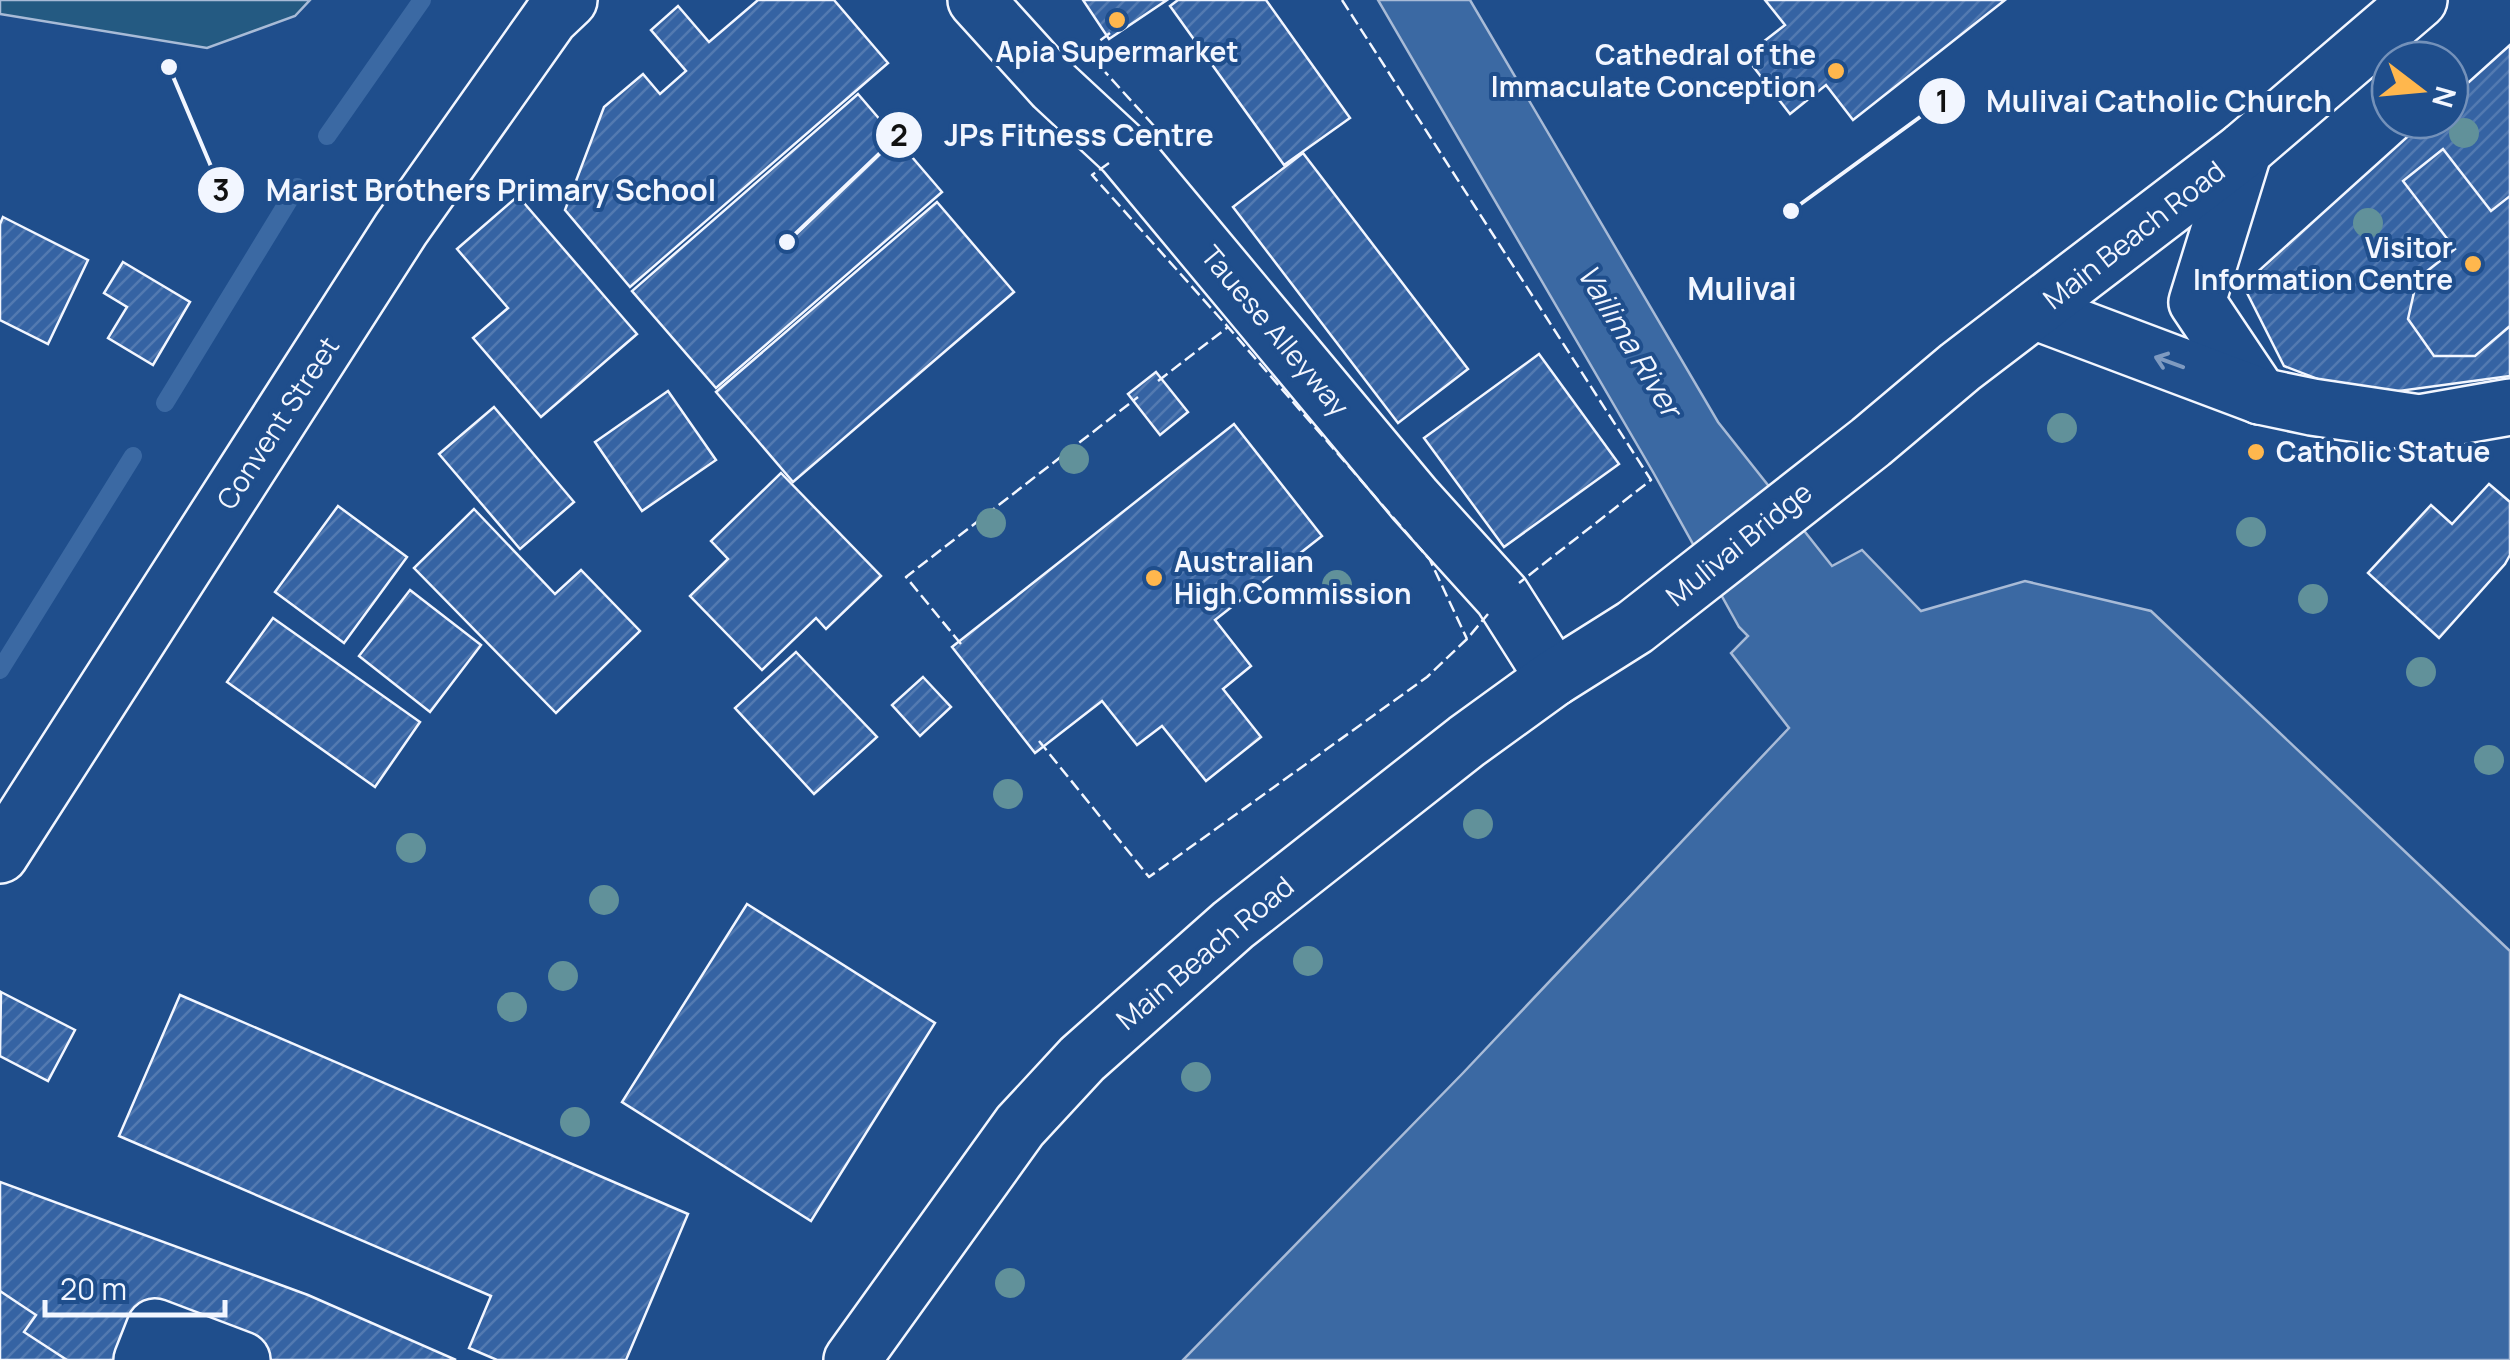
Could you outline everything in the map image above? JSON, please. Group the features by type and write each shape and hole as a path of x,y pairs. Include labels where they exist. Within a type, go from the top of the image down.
{"main road":[{"name":"Convent Street","path":"0,855 401,229 550,18 569,0"},
{"name":"Tauese Alleyway","path":"976,0 1054,86 1124,151 1415,500 1502,596 1554,678"},
{"name":"Main Beach Road","path":"1842,461 2244,150 2419,0"},
{"path":"2244,150 2197,302 2260,396"},
{"path":"2034,312 2260,396 2312,408 2420,423 2510,408"},
{"name":"Mulivai Bridge","path":"1636,627 1842,461"},
{"name":"Main Beach Road","path":"852,1360 1020,1126 1082,1059 1233,924 1467,742 1554,678 1636,627"},
{"path":"142,1360 156,1327 242,1360"}],"shaded area":[{"path":"0,0 310,0 295,16 207,48 0,14"}],"water":[{"name":"Vailima River","path":"1378,0 1470,0 1718,422 1832,566 1862,550 1921,611 2025,581 2151,611 2510,951 2510,1360 1183,1360 1463,1073 1789,728 1731,653 1748,636 1739,627"}],"building":[{"path":"758,0 834,0 888,63 630,287 565,210 604,107 643,74 660,94 686,71 651,30 678,6 709,42"},
{"name":"Apia Supermarket","path":"1083,0 1167,0 1109,39"},
{"path":"1178,0 1266,0 1350,118 1284,165 1170,6"},
{"name":"Cathedral of the Immaculate Conception","path":"1765,0 2005,0 1853,120 1826,85 1790,114 1745,56 1785,25"},
{"path":"2510,45 2510,376 2362,396 2284,366 2243,285 2404,140 2470,140 2470,81"},
{"path":"858,94 942,192 716,388 632,291"},
{"name":"Visitor Information Centre","path":"2443,149 2491,211 2510,196 2510,326 2475,356 2434,356 2408,319 2417,279 2455,249 2403,181"},
{"path":"1303,153 1468,369 1398,423 1233,207"},
{"path":"518,196 637,334 541,417 473,338 508,308 457,249"},
{"path":"937,202 1014,292 793,482 716,392"},
{"path":"3,217 88,260 48,344 0,320"},
{"path":"123,262 190,302 153,365 108,338 127,307 104,293"},
{"path":"1539,354 1619,464 1504,547 1424,438"},
{"path":"1156,372 1188,412 1160,435 1128,394"},
{"path":"668,391 716,460 642,511 595,442"},
{"path":"494,407 574,502 520,549 439,454"},
{"name":"Australian High Commission","path":"1234,424 1322,536 1215,620 1251,666 1223,689 1261,737 1206,781 1162,726 1137,745 1102,701 1035,753 952,647"},
{"path":"781,473 881,576 826,629 816,618 762,670 690,596 728,559 711,541"},
{"path":"2489,484 2510,502 2510,555 2439,638 2368,573 2431,505 2452,524"},
{"path":"338,506 407,557 344,643 275,592"},
{"path":"474,509 555,594 581,570 640,631 556,713 414,568"},
{"path":"410,590 481,645 430,712 359,656"},
{"path":"273,618 420,722 375,787 227,682"},
{"path":"796,652 877,737 814,794 735,708"},
{"path":"923,677 951,707 920,736 892,705"},
{"path":"747,904 935,1023 811,1221 622,1102"},
{"path":"1,992 75,1030 48,1081 0,1056"},
{"path":"180,995 688,1214 626,1360 497,1360 469,1348 491,1296 119,1136"},
{"path":"0,1182 308,1295 456,1360 0,1360"},
{"path":"0,1291 36,1315 24,1332 67,1360 0,1360"}],"waterway":[{"path":"327,136 422,0"},
{"path":"165,403 297,187"},
{"path":"0,670 133,456"}],"fence":[{"path":"1342,0 1651,480 1519,583"},
{"path":"1110,33 1086,51 1155,127 1140,138"},
{"path":"1109,163 1092,175 1228,327"},
{"path":"1158,381 1228,327 1430,560 1467,639"},
{"path":"961,644 906,577 1138,397"},
{"path":"1039,741 1149,877 1427,677 1488,614"}],"place":[{"name":"Apia Supermarket","path":"1117,20"},
{"name":"Marist Brothers Primary School","path":"169,67"},
{"name":"Cathedral of the Immaculate Conception","path":"1836,71"},
{"name":"Mulivai Catholic Church","path":"1791,211"},
{"name":"JPs Fitness Centre","path":"787,242"},
{"name":"Visitor Information Centre","path":"2473,264"},
{"name":"Catholic Statue","path":"2256,452"},
{"name":"Australian High Commission","path":"1154,578"}],"district":[{"name":"Mulivai","path":"1742,289"}]}
